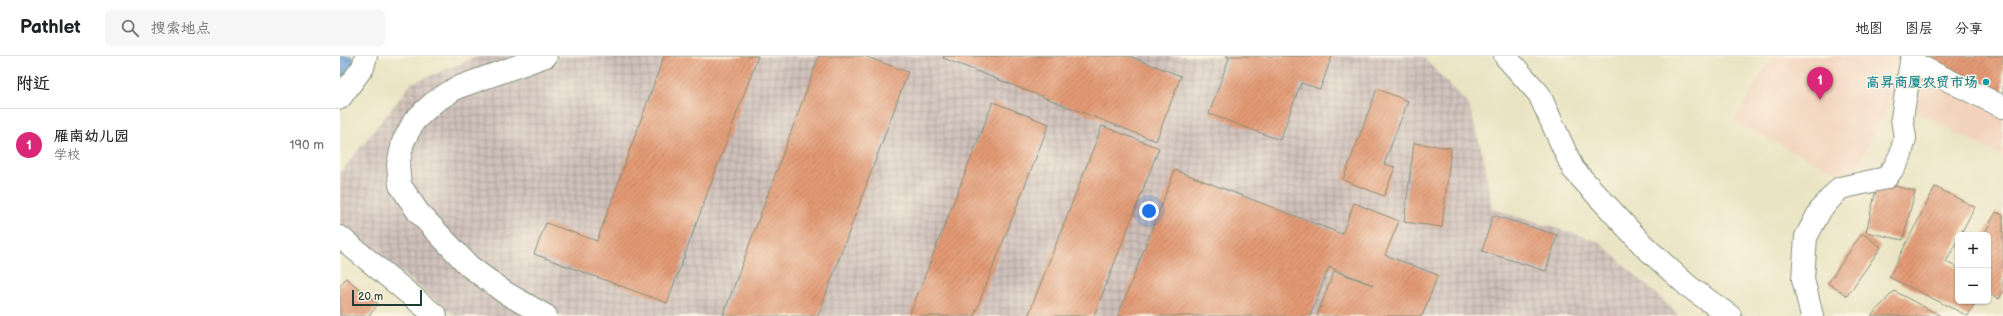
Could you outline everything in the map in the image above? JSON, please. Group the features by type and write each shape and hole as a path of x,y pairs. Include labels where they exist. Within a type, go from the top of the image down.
{"street":[{"path":"340,98 363,67 366,56"},
{"path":"546,56 456,88 433,103 414,121 402,142 398,165 400,185 418,212 469,266 504,292 546,316"},
{"path":"1505,56 1539,94 1573,170 1644,246 1688,286 1730,316"},
{"path":"1812,316 1803,279 1806,237 1821,208 1840,188 1886,178 1895,166 1901,154 1905,138 1902,118 1911,59 2003,107"},
{"path":"340,237 436,316"}],"shaded area":[{"path":"479,56 1422,56 1469,105 1485,164 1492,209 1598,241 1680,316 455,316 340,224 340,173 412,83"},
{"path":"1772,56 2003,56 2003,157 1911,109 1921,88 1903,79 1852,178 1816,163 1735,121"}],"water":[{"path":"340,56 351,56 356,63 340,85"}],"building":[{"path":"664,56 758,56 667,303 534,254 546,223 597,241"},
{"path":"819,56 864,56 908,72 818,316 723,316"},
{"path":"944,56 1129,56 1181,76 1156,141 943,58"},
{"path":"1226,56 1332,56 1320,89 1301,83 1280,140 1209,114 1229,58"},
{"name":"高昇商厦农贸市场","path":"1918,56 2003,56 2003,101"},
{"path":"1377,89 1408,101 1384,164 1395,167 1384,196 1343,180"},
{"path":"993,102 1049,124 974,316 909,316"},
{"path":"1102,126 1159,148 1094,316 1028,316"},
{"path":"1414,143 1451,148 1442,227 1404,222"},
{"path":"1175,170 1342,234 1354,203 1399,221 1385,255 1438,275 1422,316 1317,316 1334,271 1373,285 1329,267 1310,316 1118,316"},
{"path":"1878,182 1915,191 1903,240 1866,232"},
{"path":"1935,187 1975,207 1962,232 1955,232 1955,245 1946,262 1955,266 1955,304 1974,304 1968,316 1889,277"},
{"path":"1996,212 2003,215 2003,292 1999,299 1991,295 1991,232 1986,232"},
{"path":"1493,215 1557,235 1546,271 1482,251"},
{"path":"1862,233 1881,247 1847,296 1828,283"},
{"path":"346,278 378,304 369,316 340,316 340,286"},
{"path":"1894,291 1941,316 1871,316"}],"place":[{"name":"高昇商厦农贸市场","path":"1986,82"},
{"name":"雁南幼儿园","path":"1820,100"}]}
